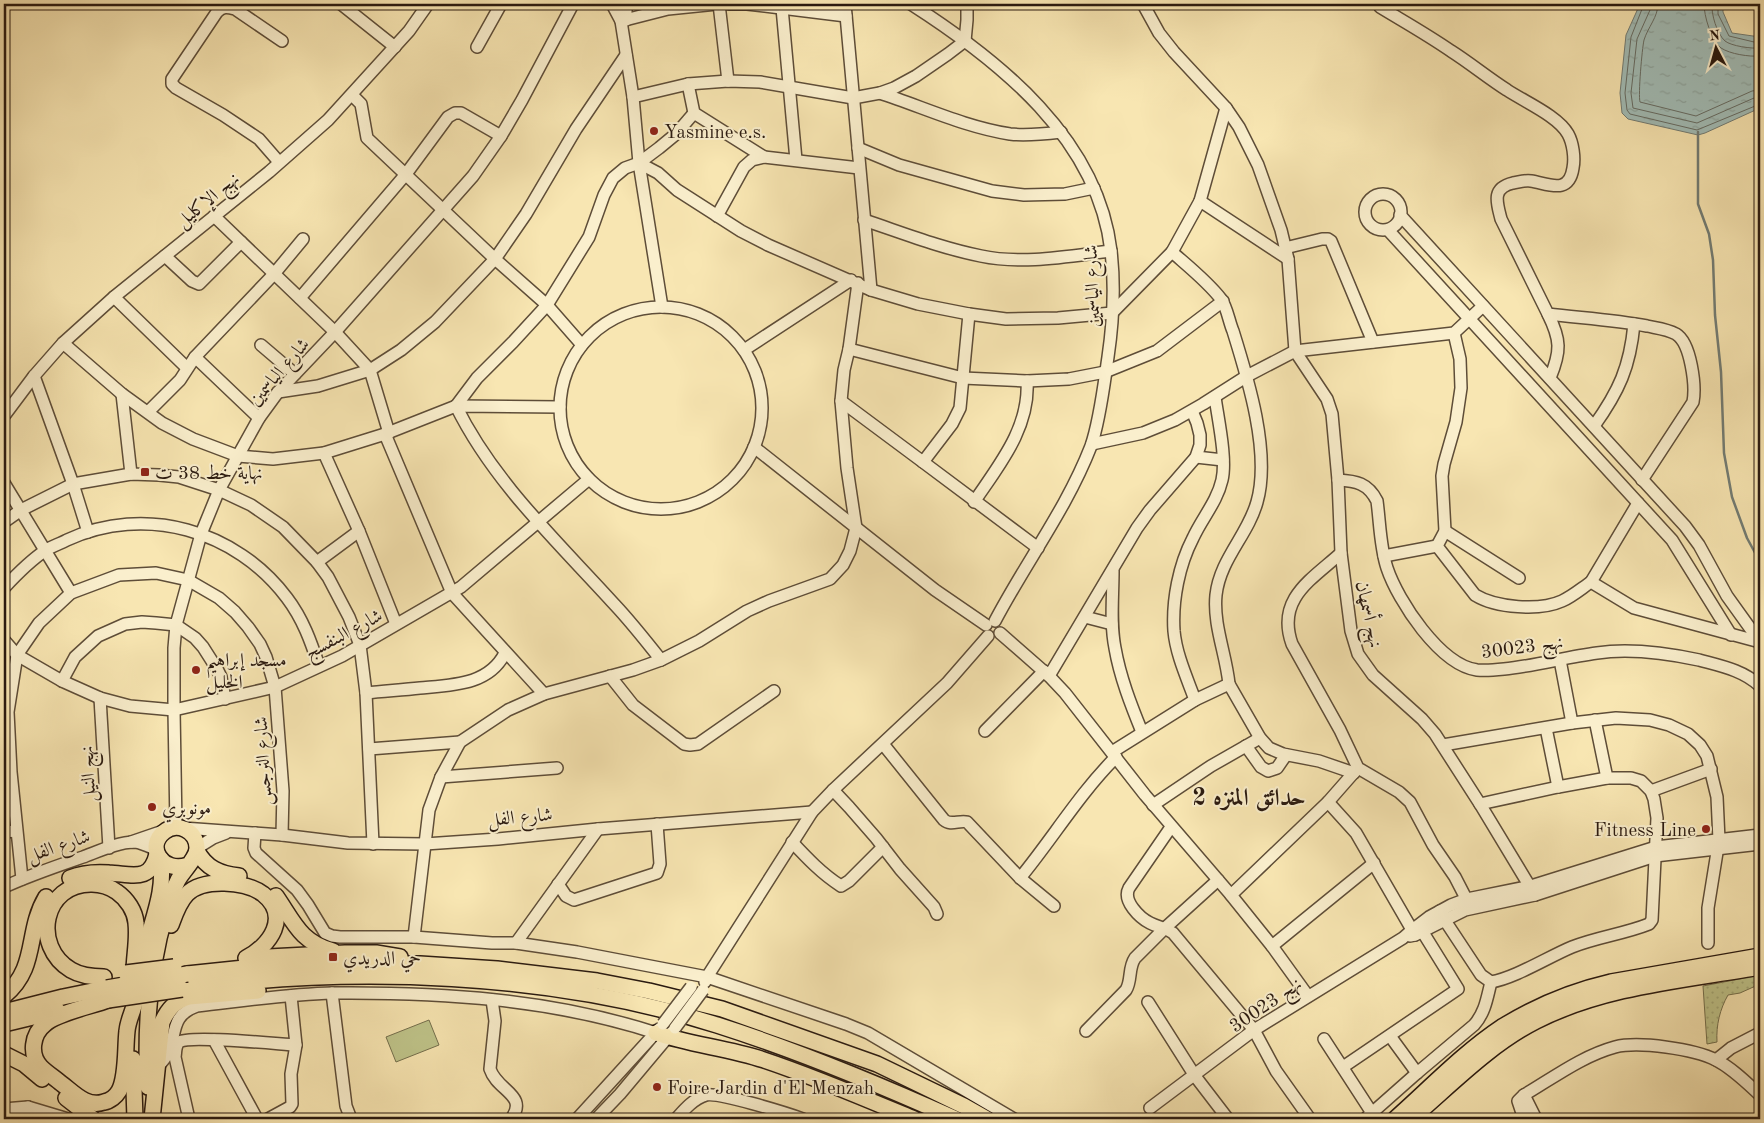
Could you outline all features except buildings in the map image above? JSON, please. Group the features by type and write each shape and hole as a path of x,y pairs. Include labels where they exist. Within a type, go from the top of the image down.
{"highway":[{"path":"135,1119 133,1052 136,1002 145,948 161,890 162,876 158,854 159,838 176,828 193,835 202,860 216,871 244,877 265,886 278,898 292,923 308,940 332,951 344,953"},
{"path":"151,1119 147,1052 155,963 168,906 176,885 195,856 197,849"},
{"path":"158,854 169,866 176,868 188,865"},
{"path":"4,996 19,980 25,970 40,909 54,888 76,876 89,873 111,873 132,876 143,874 152,868 158,854"},
{"path":"155,963 180,902 199,886 216,882 257,890 270,902 274,910 275,928 271,938 260,950 246,958 185,976"},
{"path":"106,989 65,966 54,954 48,939 48,915 53,905 59,897 77,886 98,884 108,887 124,898 134,914 136,922 134,970 136,1002 128,1022 123,1077 120,1090 110,1100 96,1104 83,1100 40,1066 34,1056 33,1044 37,1033 49,1020 106,989 126,973 185,976 226,982 353,976 437,978 600,996 717,1025 815,1059 956,1119"},
{"path":"246,958 344,953 391,954 420,964"},
{"path":"1395,1119 1479,1044 1502,1027 1529,1011 1558,998 1611,982 1760,956"},
{"path":"4,1012 63,997 106,989 254,967 420,964 497,969 597,982 648,991 722,1009 877,1064 987,1119"},
{"path":"1411,1119 1488,1052 1536,1022 1563,1009 1614,993 1760,967"},
{"path":"151,1119 162,1022 166,1013 180,1000 189,997 342,986 416,985 494,991 531,987"},
{"path":"4,1024 106,989"},
{"path":"665,1030 764,1060 834,1085 914,1119"},
{"path":"4,1054 24,1064 93,1119"}],"street":[{"path":"341,4 395,47"},
{"name":"نهج الإكليل","path":"4,416 34,376 63,343 114,297 328,120 395,47 428,4"},
{"path":"477,47 502,4"},
{"name":"شارع الياسمين","path":"176,828 174,648 176,625 201,534 219,490 259,418 278,392 335,332 473,176 501,136 522,100 573,4"},
{"path":"612,4 623,20"},
{"path":"626,4 623,20 626,55 633,97 639,163 662,307"},
{"path":"623,20 668,6 718,4 728,81"},
{"path":"729,4 747,4 846,16"},
{"path":"845,4 871,290"},
{"name":"شارع الياسمين","path":"707,977 812,812 947,683 992,629 1054,523 1092,444 1102,399 1112,313 1111,251 1094,188 1074,150 1050,117 1018,85 965,40 911,4"},
{"path":"633,97 688,84 728,81 760,82 853,98 880,93 916,76 965,40 967,4"},
{"path":"1143,4 1159,33 1174,52 1226,108 1239,127 1258,165 1281,230 1287,254 1295,351"},
{"path":"1380,6 1451,51 1507,91 1549,116 1560,124 1569,137 1574,157 1571,177 1567,182 1562,186 1529,181 1518,182 1508,184 1500,189 1497,195 1501,219 1556,332 1560,348 1550,378"},
{"path":"279,162 258,139 223,115 176,88 172,84 172,79 217,12 222,8 235,9 282,41"},
{"path":"782,8 796,160"},
{"path":"278,392 318,386 370,370 401,350 435,322 495,259 526,214 576,130 626,55"},
{"path":"688,84 694,113 764,157"},
{"path":"880,93 954,120 1010,134 1029,135 1061,132"},
{"path":"352,95 361,104 368,138 547,306 582,344"},
{"path":"639,163 658,173 677,190 717,216 768,245 871,290 918,304 1006,319 1058,318 1112,313 1172,252 1200,201 1226,108"},
{"path":"300,298 406,174 448,117 455,113 461,114 501,136"},
{"path":"456,406 477,378 547,306 589,237 604,195 613,178 625,168 639,163 676,134 694,113"},
{"path":"858,148 899,165 992,191 1024,195 1065,194 1094,188"},
{"path":"717,216 744,168 752,160 764,157 859,168"},
{"path":"1376,196 1389,196 1399,205 1400,215 1396,225 1388,230 1376,229 1366,220 1366,206 1376,196"},
{"path":"1200,201 1287,254"},
{"path":"1400,215 1685,526 1699,545 1727,596 1760,642"},
{"path":"214,216 335,332 370,370 387,433 452,592 544,694"},
{"path":"864,220 929,242 982,256 1029,260 1111,251"},
{"path":"1388,230 1677,546 1731,635"},
{"path":"1287,254 1322,238 1331,241 1373,342"},
{"path":"148,412 180,380 195,358 274,274 303,239"},
{"path":"165,256 192,281 199,284 241,242"},
{"path":"1172,252 1222,301 1247,376 1260,450 1262,482 1253,515 1225,564 1216,594 1216,611 1229,684 1260,738 1269,748 1286,755 1363,772 1399,792 1410,802 1433,845 1469,903"},
{"path":"414,937 429,810 441,777 460,742 508,710 544,694 662,660 699,642 747,611 830,579 843,565 850,551 856,528 847,468 841,400 844,370 849,349 854,282"},
{"path":"744,350 854,282"},
{"path":"114,297 187,368"},
{"path":"849,349 963,378 1027,381 1068,379 1105,372 1157,351 1222,301"},
{"path":"1092,444 1143,433 1192,411 1247,376 1295,351 1454,333 1483,306"},
{"path":"662,307 684,310 705,317 724,329 744,350 757,375 762,397 762,419 754,447 740,471 724,487 704,498 683,506 661,508 633,504 607,493 589,478 570,451 562,430 560,407 562,385 570,364 582,344 598,329 618,317 639,309 662,307"},
{"path":"923,462 947,432 958,413 962,395 969,314"},
{"path":"1548,314 1634,324 1666,330 1678,336 1688,356 1694,396 1691,407 1642,480"},
{"path":"1594,426 1618,390 1624,375 1632,342 1634,324"},
{"path":"1437,546 1445,531 1442,476 1456,422 1461,388 1460,359 1454,333"},
{"path":"63,343 122,394 162,423 193,439 238,456 273,459 324,453 387,433 456,406 560,407"},
{"path":"261,345 295,374"},
{"name":"نهج أسمهان","path":"1295,351 1327,399 1332,414 1338,480 1341,553 1352,631 1358,654 1373,675 1422,719 1443,745 1533,891"},
{"path":"195,358 259,418"},
{"path":"34,376 73,484 88,532"},
{"path":"974,502 1016,437 1026,408 1027,381"},
{"path":"122,394 131,474"},
{"path":"1195,700 1179,656 1174,632 1176,598 1180,570 1188,547 1217,498 1222,480 1223,460 1215,397"},
{"path":"841,400 974,502 1038,548"},
{"path":"456,406 467,430 482,452 538,522 616,606 662,660"},
{"path":"985,731 1046,674 1085,617 1137,528 1150,510 1196,457 1200,445 1200,435 1192,411"},
{"path":"754,447 935,590 992,629 1046,674 1065,693 1171,827 1231,895 1272,946 1308,996"},
{"path":"324,453 359,531 396,624"},
{"path":"1196,457 1223,460"},
{"path":"4,522 22,510 73,484 131,474 169,476 219,490 251,505 283,527 317,562 337,594 360,645 366,693 373,844"},
{"name":"شارع البنفسج","path":"4,640 17,654 62,681 100,698 130,706 174,710 275,687 342,656 461,587 589,478"},
{"name":"نهج 30023","path":"1338,480 1354,481 1362,484 1374,494 1377,501 1384,556 1395,590 1414,619 1439,647 1460,663 1474,669 1489,670 1560,660 1598,652 1650,652 1725,666 1753,679 1760,686"},
{"path":"4,483 71,592"},
{"path":"1437,546 1476,595 1482,599 1494,603 1520,606 1550,604 1561,601 1591,582 1638,503"},
{"path":"4,588 46,550 88,532 111,526 150,523 174,527 201,534 229,546 254,563 286,597 305,626 319,666"},
{"path":"317,562 359,531"},
{"path":"1445,531 1519,578"},
{"path":"1384,556 1437,546"},
{"path":"1341,553 1305,585 1292,602 1287,621 1292,644 1340,730 1356,770"},
{"path":"1113,570 1112,624 1115,648 1124,685 1142,732"},
{"name":"شارع النرجس","path":"22,878 7,773 6,712 17,654 39,623 71,592 111,576 128,573 156,573 188,580 219,598 248,627 266,657 275,687 282,791 282,836"},
{"path":"1591,582 1634,608 1760,642"},
{"path":"1712,606 1727,596"},
{"path":"1085,617 1112,624"},
{"path":"62,681 75,657 98,636 115,627 142,622 176,625 195,638 212,659 221,677 225,699"},
{"path":"366,693 447,686 476,680 494,668 505,652"},
{"path":"1560,660 1572,723"},
{"path":"610,676 633,705 684,744 690,745 698,744 774,691"},
{"path":"1020,878 1043,850 1083,793 1114,755 1142,732 1195,700 1229,684"},
{"name":"نهج النيل","path":"100,698 109,848"},
{"path":"1443,745 1572,723 1616,718 1650,720 1688,734 1700,745 1707,756 1717,797 1719,845 1708,908 1708,944"},
{"path":"1595,720 1608,778"},
{"path":"1546,728 1558,787"},
{"path":"1153,805 1211,766 1260,738"},
{"path":"368,749 460,742"},
{"path":"883,744 944,820 950,823 967,822 1020,878 1054,906"},
{"path":"1246,746 1261,767 1268,771 1277,768 1286,755"},
{"path":"441,777 557,768"},
{"path":"1651,791 1711,769"},
{"path":"1231,895 1328,802 1356,770"},
{"path":"1480,804 1608,778 1631,778 1641,781 1651,791 1657,818 1654,900 1652,920 1649,924 1573,946 1491,982"},
{"path":"833,790 849,806 900,869 934,907 937,914"},
{"path":"1328,802 1356,834 1414,932 1458,990 1343,1067"},
{"name":"شارع الفل","path":"176,828 373,844 425,844 812,812"},
{"path":"558,884 566,896 574,900 657,873 660,864 657,824"},
{"path":"1171,827 1126,892 1126,897 1129,903 1149,923 1165,928 1173,933 1198,962 1254,1030 1276,1071 1310,1119"},
{"path":"128,844 176,828"},
{"path":"516,943 598,829"},
{"path":"4,832 16,831"},
{"path":"197,849 213,838 232,832"},
{"path":"255,833 254,848 256,853 297,890 325,933 332,936 414,937 516,943 577,952 707,977 868,1033 1014,1119"},
{"name":"نهج 30023","path":"1719,845 1760,835"},
{"path":"128,844 136,842 144,844 158,854"},
{"path":"792,842 814,865 841,886 850,881 883,848"},
{"name":"شارع الفل","path":"4,887 22,878 109,848 128,844"},
{"name":"نهج 30023","path":"1150,1108 1254,1030 1442,915 1469,903 1533,891 1655,852 1719,845 1760,844"},
{"path":"1272,946 1374,863"},
{"path":"1086,1031 1126,990 1131,964 1165,928 1218,880"},
{"path":"1442,915 1481,975 1491,982"},
{"path":"596,1119 620,1094 665,1030 691,987 707,977"},
{"path":"577,1119 703,990 707,977"},
{"path":"1324,1039 1343,1067 1369,1116 1474,1026 1480,1018 1487,1001 1491,982"},
{"path":"158,1066 168,1055 178,1020 186,1010 197,1006 332,993 414,994 538,1005 665,1030"},
{"path":"332,993 346,1106 351,1119"},
{"path":"268,1119 292,1104 291,1074 296,1045 291,996"},
{"path":"492,1000 495,1021 490,1069 492,1075 515,1099 518,1105 517,1112 511,1119"},
{"path":"1148,1002 1195,1076 1228,1119"},
{"path":"1716,1060 1745,1040 1760,1033"},
{"path":"1390,1036 1417,1073"},
{"path":"189,1119 177,1067 177,1044 183,1040 214,1040 296,1045"},
{"path":"214,1040 257,1119"},
{"path":"1521,1098 1575,1064 1615,1047 1635,1045 1688,1050 1716,1060 1734,1072 1760,1095"},
{"path":"676,1119 700,1097 716,1094 803,1119"},
{"path":"1521,1098 1524,1119"},
{"path":"1521,1098 1536,1119"},
{"path":"28,1107 30,1119"},
{"path":"4,1109 28,1107 68,1119"}],"green space":[{"path":"1760,975 1760,984 1740,993 1728,995 1719,1017 1717,1042 1707,1044 1703,986"},
{"path":"429,1020 439,1045 396,1062 386,1037"}],"water":[{"path":"1640,4 1723,4 1723,12 1732,33 1760,37 1760,108 1698,135 1628,119 1622,113 1620,93 1626,35"}],"waterway":[{"path":"1698,132 1698,204 1709,234 1713,260 1715,315 1721,372 1724,453 1732,497 1747,538 1760,562"}],"place":[{"name":"Yasmine e.s.","path":"654,131"},
{"name":"نهاية خط 38 ت","path":"145,472"},
{"name":"مسجد إبراهيم الخليل","path":"196,670"},
{"name":"مونوبري","path":"152,807"},
{"name":"Fitness Line","path":"1706,829"},
{"name":"حي الدريدي","path":"333,957"},
{"name":"Foire Jardin d'El Menzah","path":"657,1087"}],"district":[{"name":"حدائق المنزه 2","path":"1249,797"}]}
